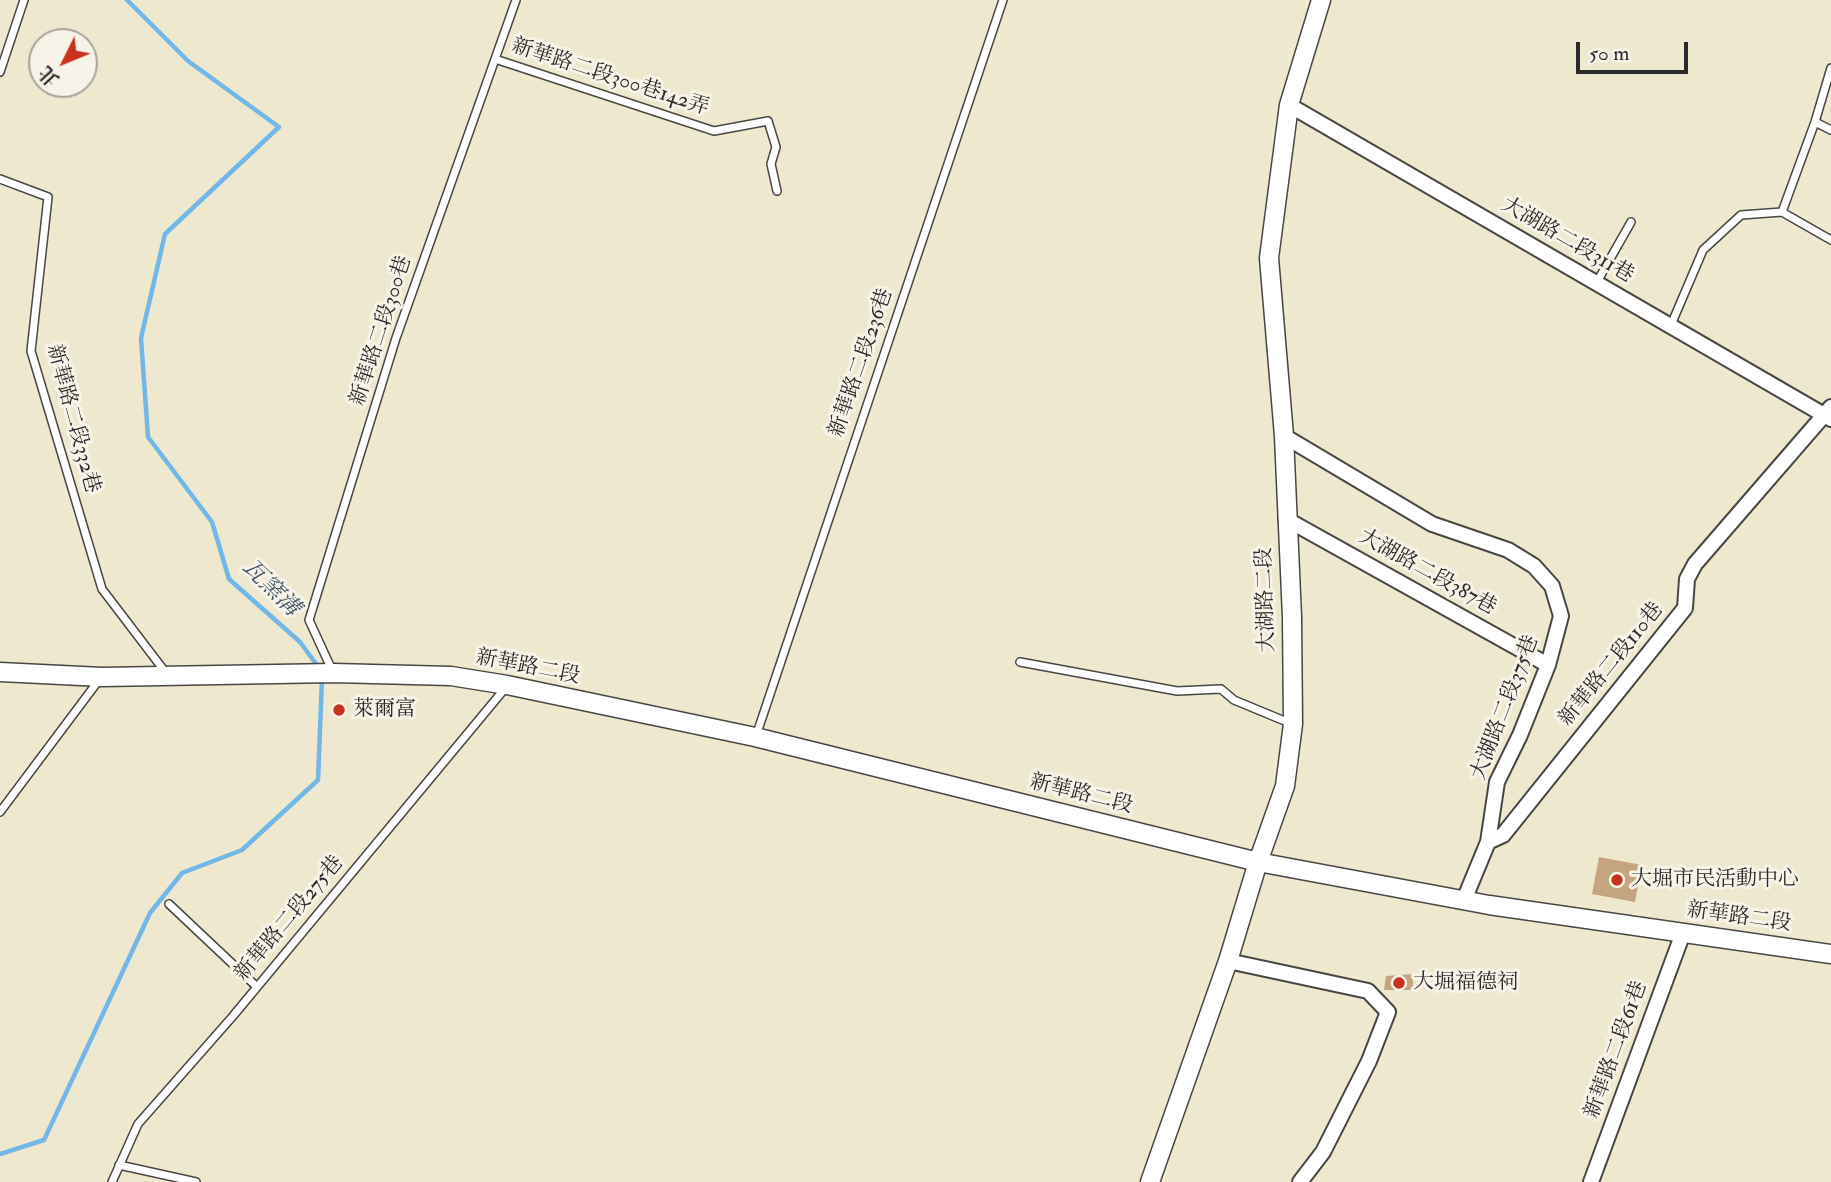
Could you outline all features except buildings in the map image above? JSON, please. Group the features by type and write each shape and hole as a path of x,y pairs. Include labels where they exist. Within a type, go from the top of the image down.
{"street":[{"name":"大湖路二段","path":"1155,1181 1284,786 1293,724 1292,617 1284,436 1269,258 1289,105 1321,0"},
{"name":"大湖路二段311巷","path":"1289,105 1829,413"},
{"name":"新華路二段110巷","path":"1488,842 1503,835 1685,608 1688,579 1695,564 1829,413"},
{"name":"大湖路二段375巷","path":"1284,436 1432,524 1508,550 1534,566 1552,586 1561,617 1548,665 1520,735 1497,782 1488,842 1464,900"},
{"name":"大湖路二段387巷","path":"1286,519 1548,665"},
{"path":"0,672 102,677 168,676"},
{"name":"新華路二段","path":"168,676 329,673 451,676 507,685 755,737 1258,862 1464,900 1831,954"},
{"name":"新華路二段61巷","path":"1591,1182 1683,933"},
{"path":"1228,961 1368,991 1388,1012 1369,1060 1323,1152 1300,1182"}],"lane":[{"path":"0,72 24,0"},
{"name":"新華路二段300巷","path":"329,673 309,620 396,338 516,0"},
{"name":"新華路二段236巷","path":"755,737 1003,0"},
{"name":"新華路二段300巷142弄","path":"495,59 714,131 768,121 776,147 771,164 777,191"},
{"path":"1782,212 1815,122 1831,68"},
{"path":"1815,122 1831,130"},
{"name":"新華路二段332巷","path":"0,178 48,197 31,351 102,589 168,676"},
{"path":"1671,325 1703,250 1741,215 1782,212 1831,240"},
{"path":"1597,282 1632,222"},
{"path":"1020,662 1177,691 1221,689 1234,700 1293,724"},
{"path":"0,812 102,677"},
{"name":"新華路二段275巷","path":"112,1182 138,1124 257,987 507,685"},
{"path":"169,904 257,987"},
{"path":"119,1165 196,1182"}],"waterway":[{"name":"瓦窯溝","path":"127,0 188,61 279,127 165,234 141,338 148,437 212,522 229,579 300,642 319,668"},
{"name":"瓦窯溝","path":"0,1154 44,1140 150,913 182,873 242,850 318,780 322,679"}],"place":[{"name":"萊爾富","path":"339,710"},
{"name":"大堀市民活動中心","path":"1617,880"},
{"name":"大堀福德祠","path":"1399,983"}]}
